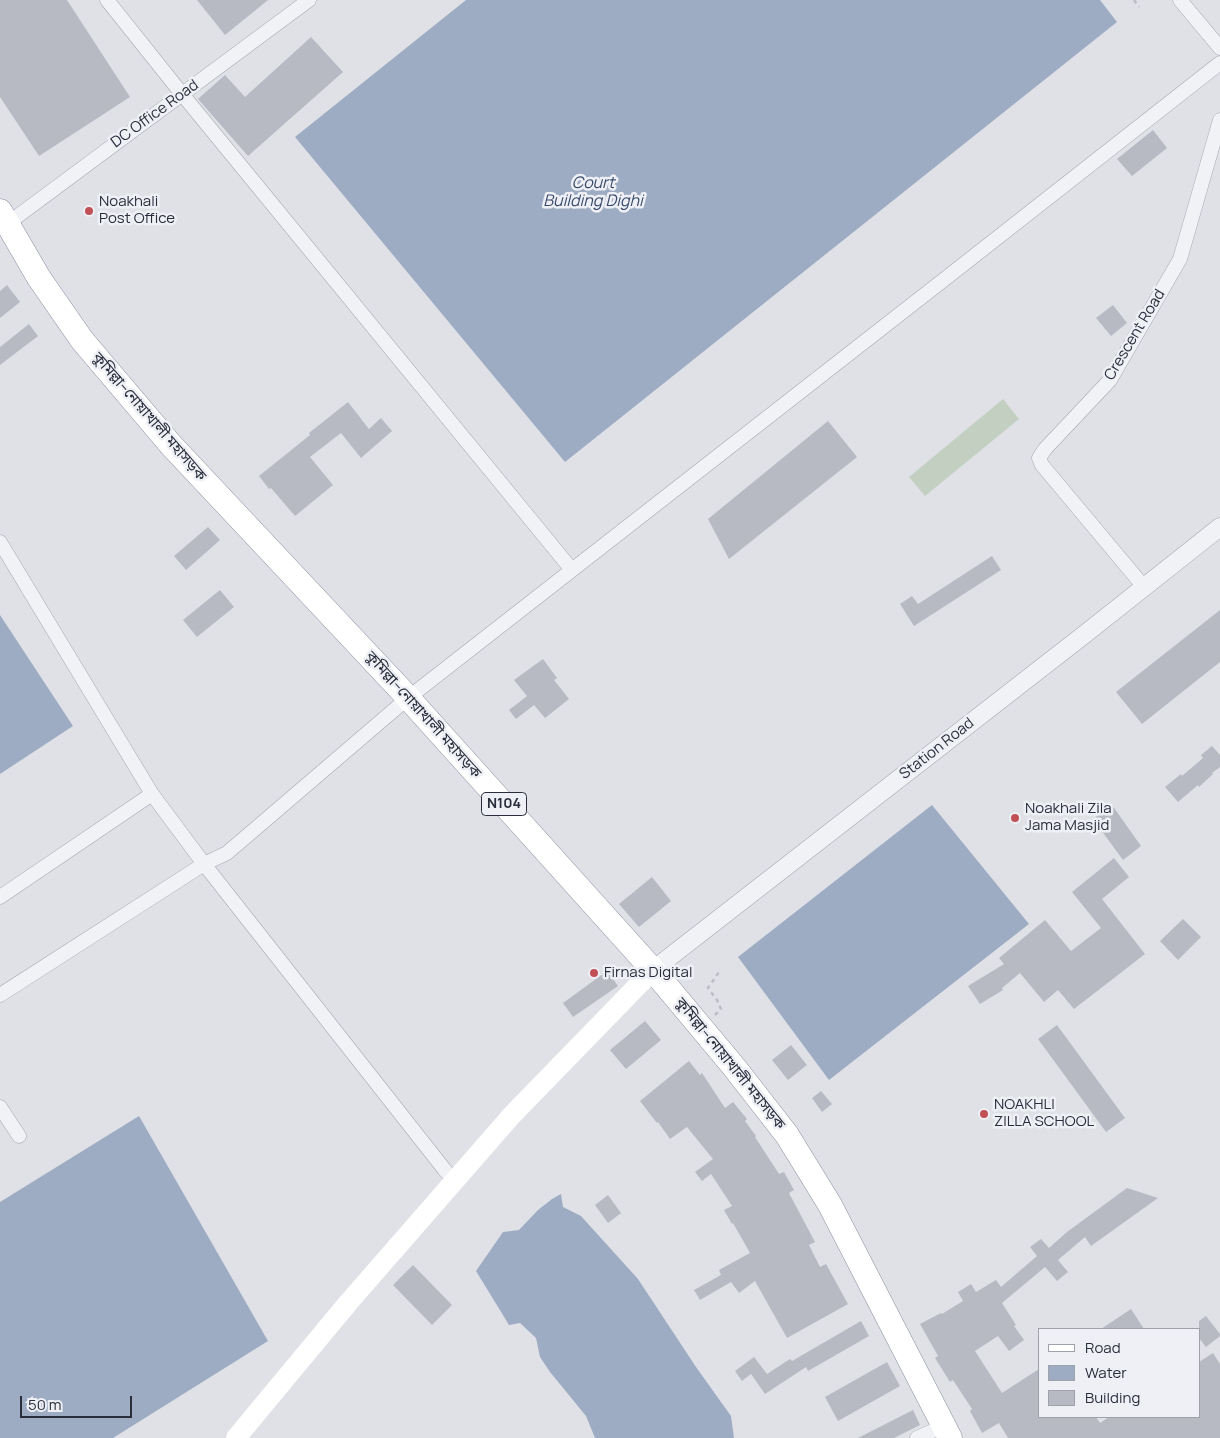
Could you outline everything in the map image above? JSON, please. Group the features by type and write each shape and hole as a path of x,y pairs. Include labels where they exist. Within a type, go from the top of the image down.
{"highway":[{"name":"কুমিল্লা–নোয়াখালী মহাসড়ক","path":"3,221 39,278 82,340 171,445 408,698 653,970 734,1067 787,1135 830,1206 947,1432"}],"main road":[{"path":"236,1438 348,1303 512,1115 653,970"}],"street":[{"path":"107,0 572,570"},
{"name":"DC Office Road","path":"3,221 182,94 310,0"},
{"path":"1180,0 1220,48"},
{"path":"0,995 204,864 227,853 408,698 1220,63"},
{"name":"Crescent Road","path":"1144,587 1042,465 1040,458 1045,449 1110,380 1180,259 1220,120"},
{"name":"Station Road","path":"653,970 1220,527"},
{"path":"0,542 152,794 204,864 437,1162 454,1181"},
{"path":"0,897 152,794"},
{"path":"0,1107 19,1136"},
{"path":"917,1438 947,1432"}],"path":[{"path":"1134,0 1140,7"},
{"path":"700,1026 721,1009 708,988 719,972"}],"green space":[{"path":"1003,399 1019,419 925,496 909,477"}],"water":[{"name":"Court Building Dighi","path":"466,0 1100,0 1117,22 565,462 295,137"},
{"path":"0,615 73,726 0,774"},
{"path":"932,805 1029,924 829,1080 738,957"},
{"path":"139,1116 268,1341 113,1438 0,1438 0,1202"},
{"path":"561,1194 563,1207 581,1216 638,1279 731,1416 734,1438 595,1438 586,1416 540,1357 536,1338 520,1323 509,1325 476,1271 503,1232 519,1230 538,1210"}],"building":[{"path":"0,0 67,0 130,97 39,156 0,97"},
{"path":"197,0 268,0 225,35"},
{"path":"311,37 343,72 248,156 198,99 225,75 245,97"},
{"path":"1153,130 1167,148 1132,176 1117,159"},
{"path":"7,285 20,302 0,318 0,291"},
{"path":"1113,305 1127,323 1111,336 1096,318"},
{"path":"29,324 38,336 0,365 0,347"},
{"path":"348,402 369,429 381,418 392,431 361,458 341,433 310,457 333,485 295,516 259,476"},
{"path":"828,421 857,457 729,559 708,519"},
{"path":"208,527 220,540 186,570 174,556"},
{"path":"992,556 1001,570 914,626 900,604 912,596 918,604"},
{"path":"220,590 234,607 197,637 183,620"},
{"path":"1220,610 1220,662 1142,724 1116,692"},
{"path":"543,659 557,678 554,680 569,699 545,718 534,705 516,719 509,710 527,696 514,680"},
{"path":"1212,746 1220,755 1220,767 1199,787 1198,785 1178,802 1165,787 1181,774 1182,776 1203,758 1201,755"},
{"path":"1112,805 1141,846 1123,860 1093,819"},
{"path":"1114,858 1129,877 1102,899 1145,954 1074,1009 1058,990 1044,1002 1020,973 1002,988 1003,990 980,1004 968,986 1004,964 999,958 1045,920 1071,951 1101,928 1072,892"},
{"path":"652,877 671,901 639,927 619,904"},
{"path":"1183,919 1201,937 1178,960 1160,941"},
{"path":"607,971 618,986 573,1017 563,1003"},
{"path":"645,1021 661,1040 626,1069 610,1050"},
{"path":"1057,1025 1125,1118 1106,1132 1038,1039"},
{"path":"791,1045 807,1065 788,1080 772,1060"},
{"path":"689,1061 700,1075 702,1073 725,1108 733,1102 747,1119 745,1121 779,1174 784,1172 794,1190 789,1193 815,1242 809,1245 820,1267 826,1264 848,1304 787,1338 755,1281 739,1293 731,1282 700,1300 694,1290 721,1275 719,1270 750,1253 724,1210 732,1206 711,1174 702,1181 695,1172 713,1159 687,1127 670,1139 640,1101"},
{"path":"821,1091 832,1104 822,1112 812,1098"},
{"path":"1127,1188 1158,1198 1091,1246 1085,1237 1058,1260 1068,1272 1057,1281 1045,1267 1002,1303 1024,1340 1009,1351 998,1336 975,1351 1002,1393 1038,1370 1038,1418 1097,1418 1100,1423 1108,1418 1200,1418 1200,1361 1213,1353 1220,1364 1220,1438 1008,1438 999,1423 982,1433 970,1411 972,1409 953,1380 950,1382 935,1358 938,1356 920,1324 942,1314 963,1301 958,1292 971,1284 976,1292 996,1280 1001,1287 1037,1256 1030,1247 1041,1239 1049,1248 1067,1232"},
{"path":"608,1195 621,1213 608,1223 595,1205"},
{"path":"413,1265 452,1305 432,1325 393,1285"},
{"path":"1131,1309 1143,1328 1102,1328"},
{"path":"1206,1316 1220,1334 1206,1347 1200,1339 1199,1321"},
{"path":"861,1321 869,1336 808,1371 806,1367 765,1394 751,1374 742,1381 735,1371 754,1357 767,1374 790,1359 792,1361"},
{"path":"887,1362 900,1386 838,1421 825,1397"},
{"path":"913,1410 920,1425 894,1438 858,1438"}],"place":[{"name":"Noakhali Post Office","path":"89,211"},
{"name":"Noakhali Zila Jama Masjid","path":"1015,818"},
{"name":"Firnas Digital","path":"594,973"},
{"name":"NOAKHLI ZILLA SCHOOL","path":"984,1114"}]}
